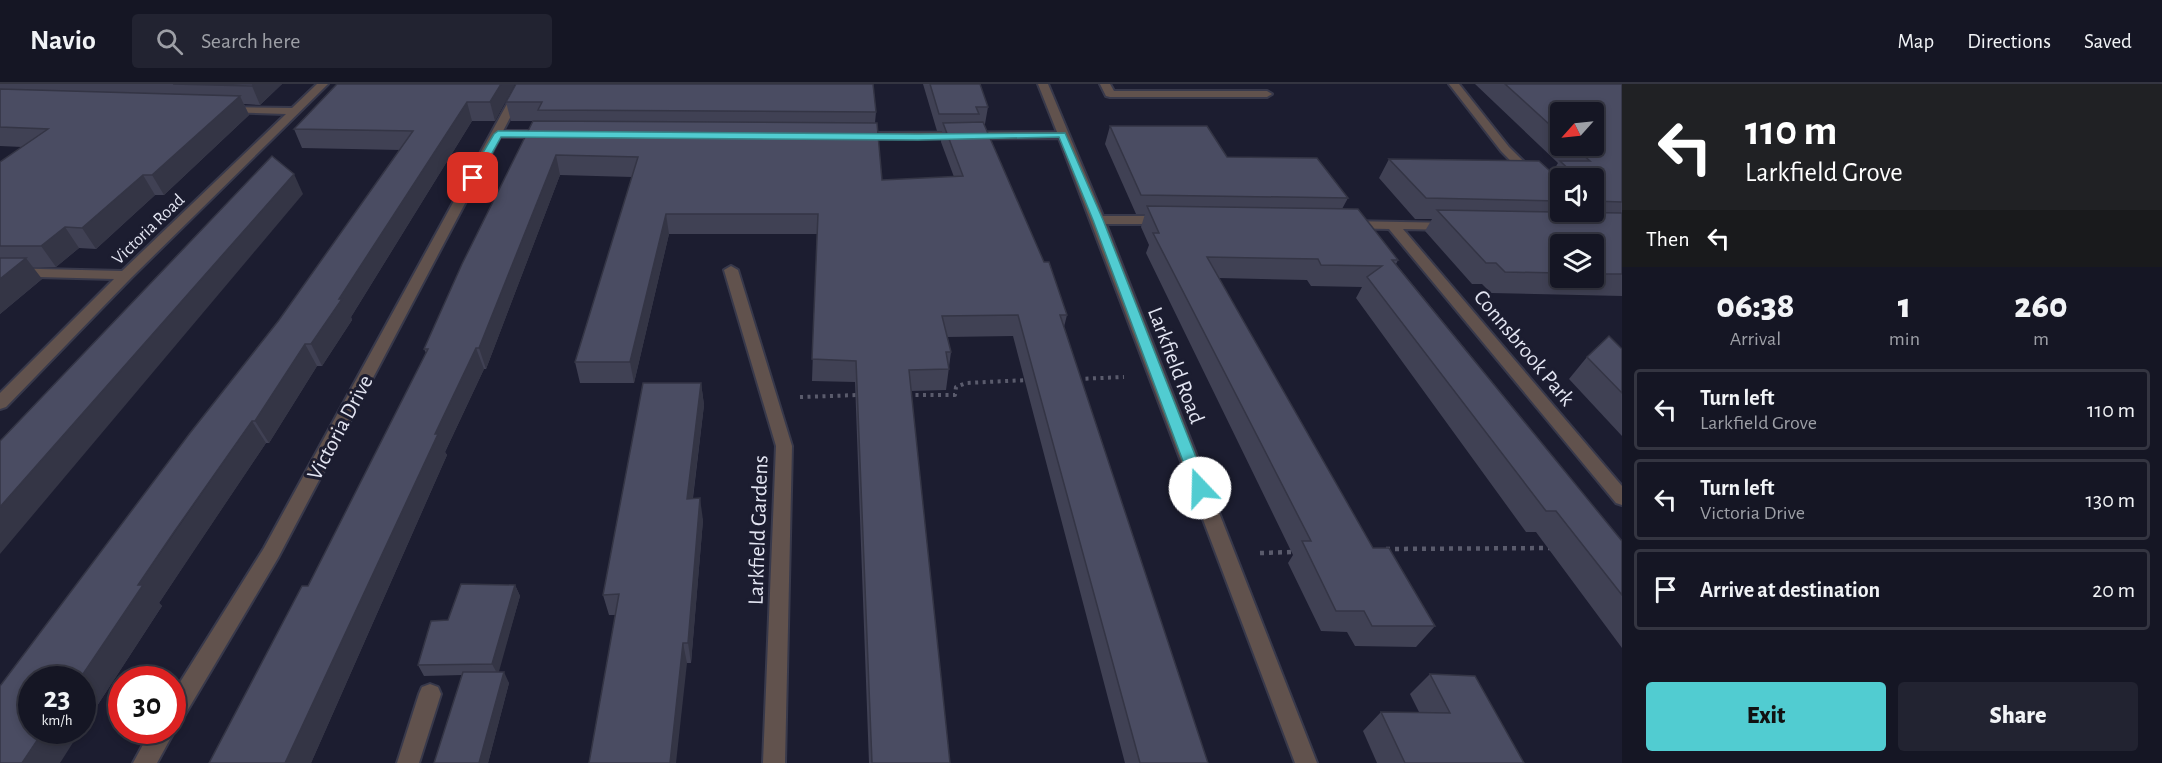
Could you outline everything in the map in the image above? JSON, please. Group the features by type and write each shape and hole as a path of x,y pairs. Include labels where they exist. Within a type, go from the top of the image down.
{"street":[{"name":"Victoria Road","path":"0,403 126,275 323,84"},
{"name":"Victoria Drive","path":"186,693 271,553 523,84"},
{"name":"Larkfield Road","path":"1042,84 1098,220 1306,763"},
{"path":"1105,84 1110,94 1267,94"},
{"path":"1454,84 1505,149 1550,194"},
{"path":"214,109 297,111"},
{"path":"498,134 556,134"},
{"path":"847,136 1062,135"},
{"path":"1098,220 1179,220"},
{"path":"1334,224 1465,226"},
{"name":"Connsbrook Park","path":"1393,226 1622,498"},
{"name":"Larkfield Gardens","path":"731,270 784,446 774,763"},
{"path":"0,272 126,275"},
{"path":"408,763 430,694"},
{"path":"144,763 156,744"}],"path":[{"path":"1066,379 1158,376"},
{"path":"907,395 955,394 956,387 966,383 1032,380"},
{"path":"769,398 861,395"},
{"path":"1378,549 1564,547"},
{"path":"1226,554 1303,552"}],"building":[{"path":"173,84 254,84 252,86"},
{"path":"337,84 501,84 490,102 467,102 339,299 342,299 311,344 305,344 255,421 252,421 174,532 138,585 143,585 88,666 18,666 18,744 35,744 22,763 0,763 0,686 190,433 279,320 413,131 294,129"},
{"path":"516,84 873,84 876,112 538,110 542,102 506,102"},
{"path":"930,84 980,84 988,107 976,107 979,114 939,114"},
{"path":"1505,84 1622,84 1622,202 1604,201 1604,168 1568,168 1560,161 1590,161 1584,156 1604,156 1604,102 1550,102 1550,125"},
{"path":"0,89 240,96 152,175 143,175 82,228 65,227 41,246 0,246 0,162 48,129 0,127"},
{"path":"533,121 877,123 882,180 963,176 943,123 983,122 1044,262 1049,262 1067,315 1060,315 1208,763 1140,763 1018,315 942,316 951,352 946,352 949,369 909,370 950,763 872,763 856,361 812,359 818,214 666,214 630,362 575,362 638,157 556,155 479,348 476,348 435,434 438,434 285,763 209,763 302,586 308,586 428,349 424,349 462,264"},
{"path":"1110,126 1207,126 1227,157 1317,158 1348,198 1141,195"},
{"path":"272,156 294,174 0,507 0,441"},
{"path":"1389,159 1539,161 1550,171 1550,201 1426,198"},
{"path":"1147,206 1358,209 1398,260 1392,260 1622,541 1622,595 1556,511 1546,511 1367,277 1382,266 1321,265 1318,259 1207,257 1373,548 1389,548 1435,626 1372,626 1364,611 1336,611 1302,541 1311,541 1153,233 1159,233"},
{"path":"1437,210 1550,212 1550,222 1604,222 1604,213 1622,213 1622,274 1604,274 1604,234 1550,234 1550,273 1505,272 1496,263 1486,263"},
{"path":"0,258 26,258 0,279"},
{"path":"1609,336 1622,349 1622,393 1587,357"},
{"path":"643,383 701,383 687,499 700,498 688,643 683,643 670,763 589,763 619,594 603,595"},
{"path":"461,584 515,585 492,664 418,665 431,621 448,620"},
{"path":"463,672 504,672 479,763 434,763"},
{"path":"1430,674 1475,676 1524,763 1405,763 1381,712 1450,713"}],"route":[{"path":"473,178 498,134 918,137 1062,135 1098,220 1200,488"}]}
